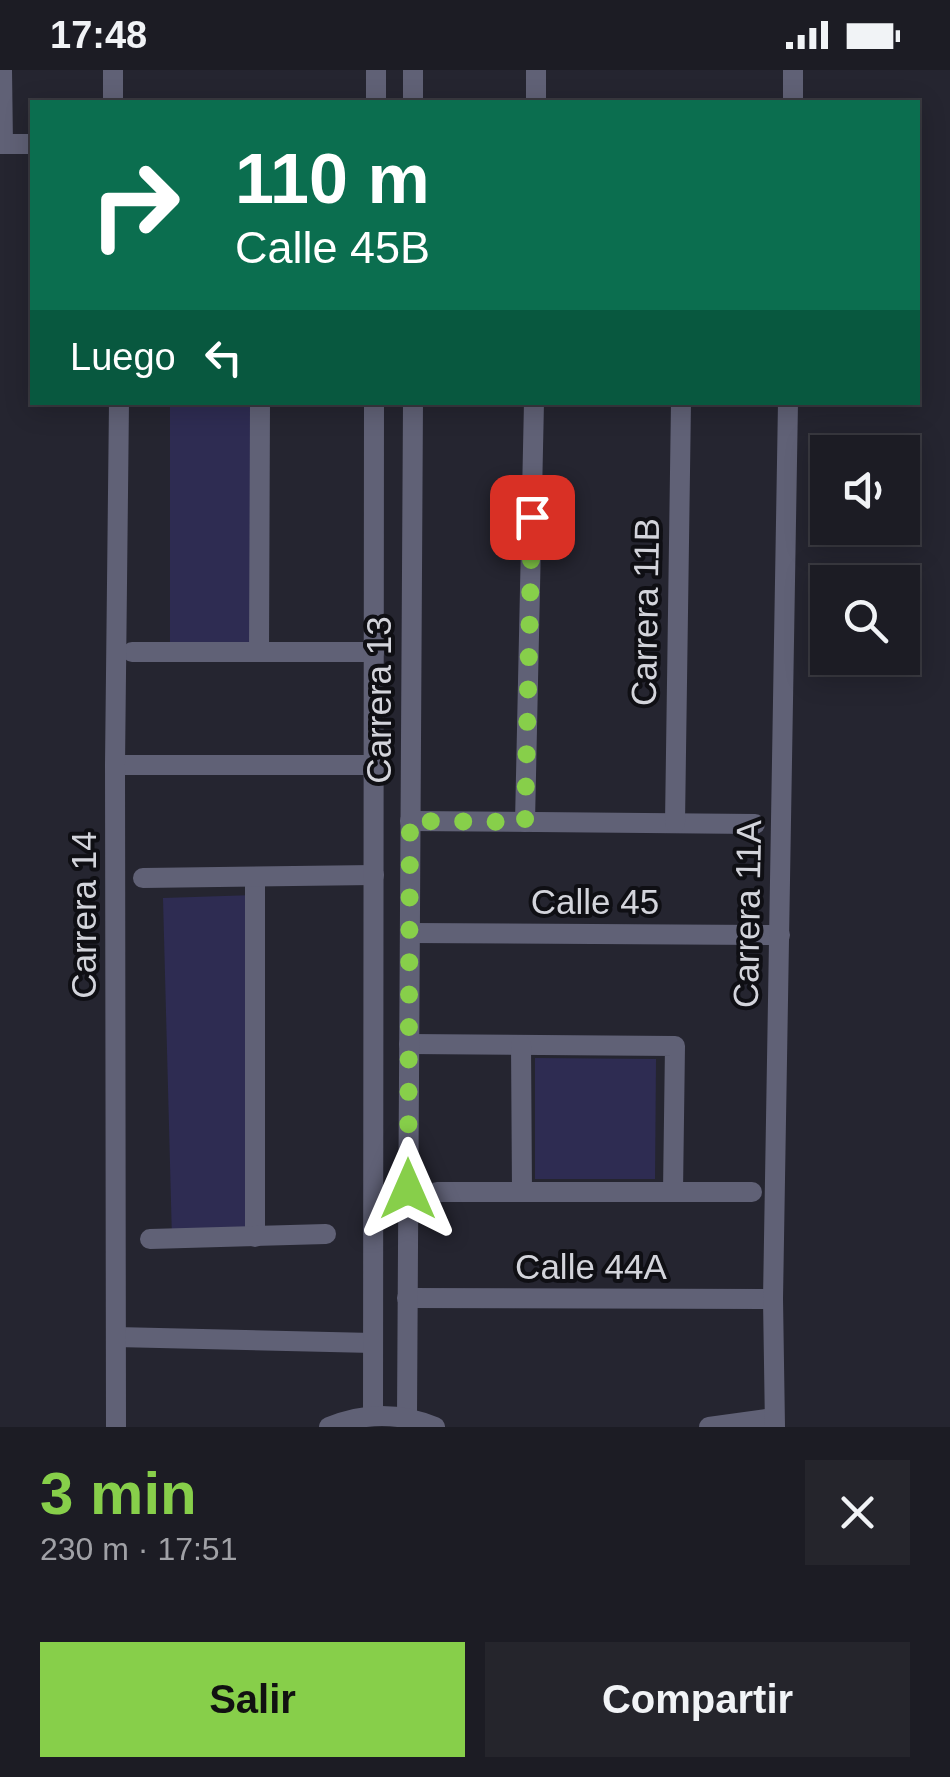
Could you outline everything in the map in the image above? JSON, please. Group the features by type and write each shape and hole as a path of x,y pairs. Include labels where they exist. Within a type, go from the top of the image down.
{"street":[{"path":"2,70 2,144 30,144"},
{"path":"113,70 113,100"},
{"path":"376,70 376,100"},
{"path":"413,70 413,100"},
{"path":"536,70 536,100"},
{"path":"793,100 794,70"},
{"name":"Carrera 14","path":"116,1427 115,765 120,405"},
{"path":"259,651 260,405"},
{"name":"Carrera 13","path":"372,1414 374,405"},
{"name":"Carrera 13","path":"407,1417 413,405"},
{"path":"525,822 534,405"},
{"name":"Carrera 11B","path":"675,823 681,405"},
{"name":"Carrera 11A","path":"775,1422 788,405"},
{"path":"132,652 374,652"},
{"path":"115,765 374,765"},
{"path":"410,821 755,824"},
{"path":"143,878 374,875"},
{"path":"254,876 255,1237"},
{"name":"Calle 45","path":"410,933 780,935"},
{"path":"409,1044 675,1046 674,1191"},
{"path":"521,1045 522,1192"},
{"path":"436,1192 752,1192"},
{"path":"150,1239 326,1234"},
{"name":"Calle 44A","path":"407,1298 774,1300"},
{"path":"116,1337 373,1343"},
{"path":"328,1427 372,1414 407,1417 435,1427"},
{"path":"709,1427 775,1422"}],"shaded area":[{"path":"170,405 260,405 259,651 170,652"},
{"path":"255,895 255,1237 172,1239 163,898"},
{"path":"535,1058 656,1059 655,1179 535,1179"}],"route":[{"path":"408,1189 410,821 525,822 532,517"}]}
